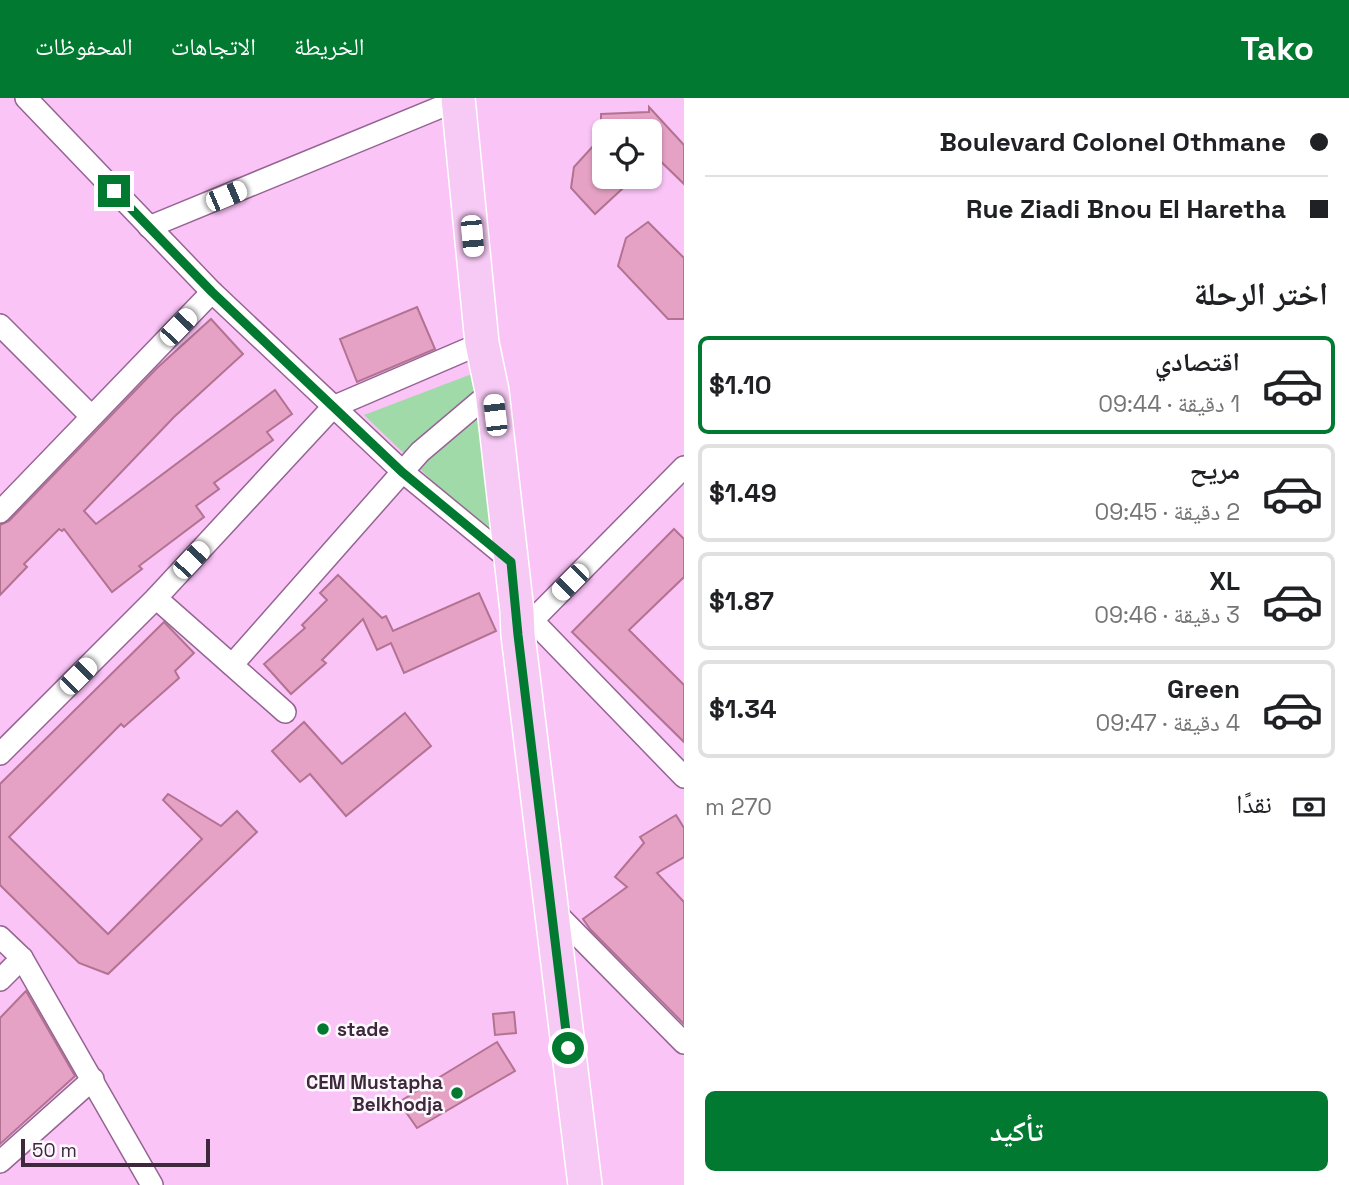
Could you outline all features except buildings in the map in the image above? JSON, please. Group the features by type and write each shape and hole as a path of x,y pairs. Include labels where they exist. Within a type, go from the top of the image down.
{"main road":[{"path":"458,99 482,343 492,391 511,562 525,628 552,909 585,1185"}],"street":[{"path":"28,98 212,292 402,472 511,562"},
{"path":"149,227 458,99"},
{"path":"0,512 212,292"},
{"path":"0,325 91,416"},
{"path":"0,754 156,598 333,407 482,343"},
{"path":"232,665 420,452 492,391"},
{"path":"684,467 525,628 684,777"},
{"path":"156,598 285,712"},
{"path":"552,909 684,1043"},
{"path":"0,937 22,958 152,1185"},
{"path":"0,980 22,958"},
{"path":"0,1162 93,1079"}],"green space":[{"path":"477,372 494,540 364,415"}],"place":[{"name":"stade","path":"323,1029"},
{"name":"CEM Mustapha Belkhodja","path":"457,1093"}],"route":[{"path":"114,191 212,292 402,472 511,562 568,1048"}]}
